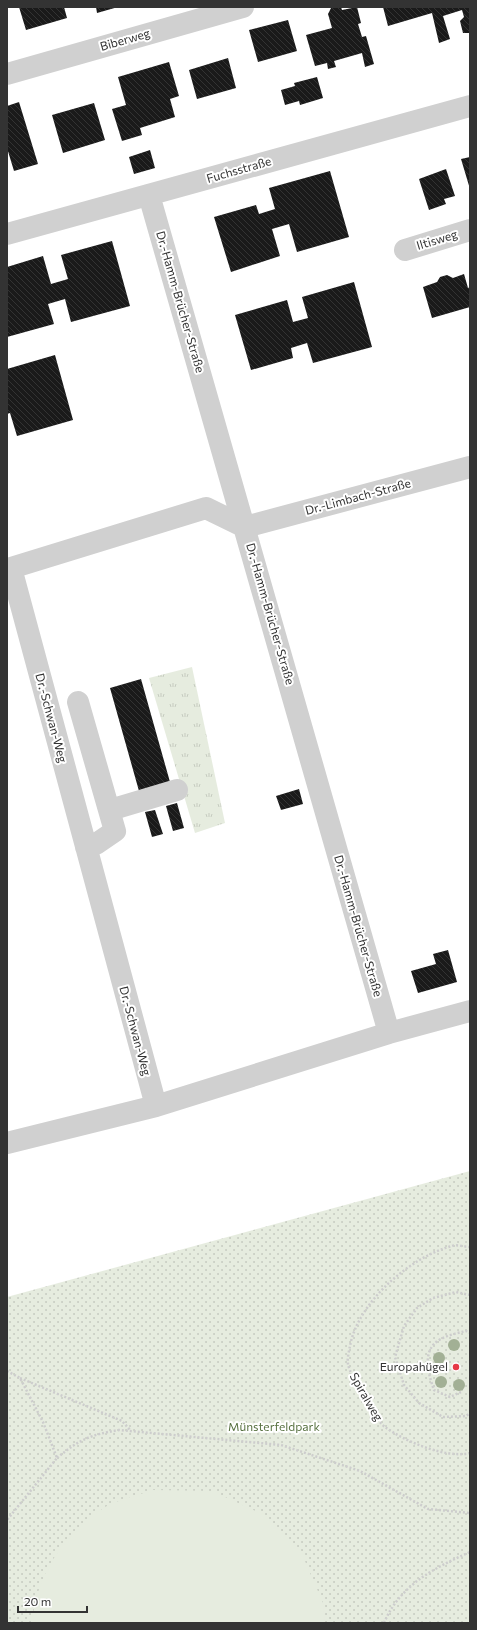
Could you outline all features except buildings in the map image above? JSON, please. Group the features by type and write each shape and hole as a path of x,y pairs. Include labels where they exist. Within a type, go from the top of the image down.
{"street":[{"name":"Biberweg","path":"7,74 242,7"},
{"name":"Fuchsstraße","path":"7,234 470,106"},
{"name":"Dr.-Hamm-Brücher-Straße","path":"149,195 389,1033"},
{"name":"Iltisweg","path":"405,250 470,230"},
{"name":"Dr.-Limbach-Straße","path":"245,527 470,467"},
{"name":"Dr.-Schwan-Weg","path":"156,1106 11,568 206,508 245,527"},
{"path":"78,702 115,831 96,844 86,847"},
{"path":"110,810 177,790"},
{"path":"7,1143 156,1106 389,1033 470,1011"}],"path":[{"name":"Spiralweg","path":"470,1247 454,1245 425,1257 401,1272 365,1309 352,1334 348,1364 368,1406 384,1426 424,1448 462,1455 470,1453"},
{"path":"470,1295 456,1292 433,1298 417,1308 404,1326 395,1357 404,1385 419,1403 443,1417 466,1416 470,1413"},
{"path":"461,1392 450,1397 434,1390 427,1370 429,1350 440,1339 466,1331 470,1333"},
{"path":"7,1371 20,1378 122,1421 131,1431"},
{"path":"20,1378 43,1422 57,1458"},
{"path":"7,1520 57,1458 76,1443 94,1434 119,1430 281,1445 360,1471 428,1509 470,1513"},
{"path":"384,1623 388,1613 407,1587 445,1563 470,1552"}],"green space":[{"path":"192,667 225,823 195,833 149,678"},
{"name":"Münsterfeldpark","path":"470,1171 470,1623 7,1623 7,1297"},
{"path":"153,1490 212,1491 266,1516 301,1552 323,1603 325,1623 32,1623 34,1607 43,1578 50,1565 67,1541 105,1507"}],"place":[{"name":"Europahügel","path":"456,1367"}]}
